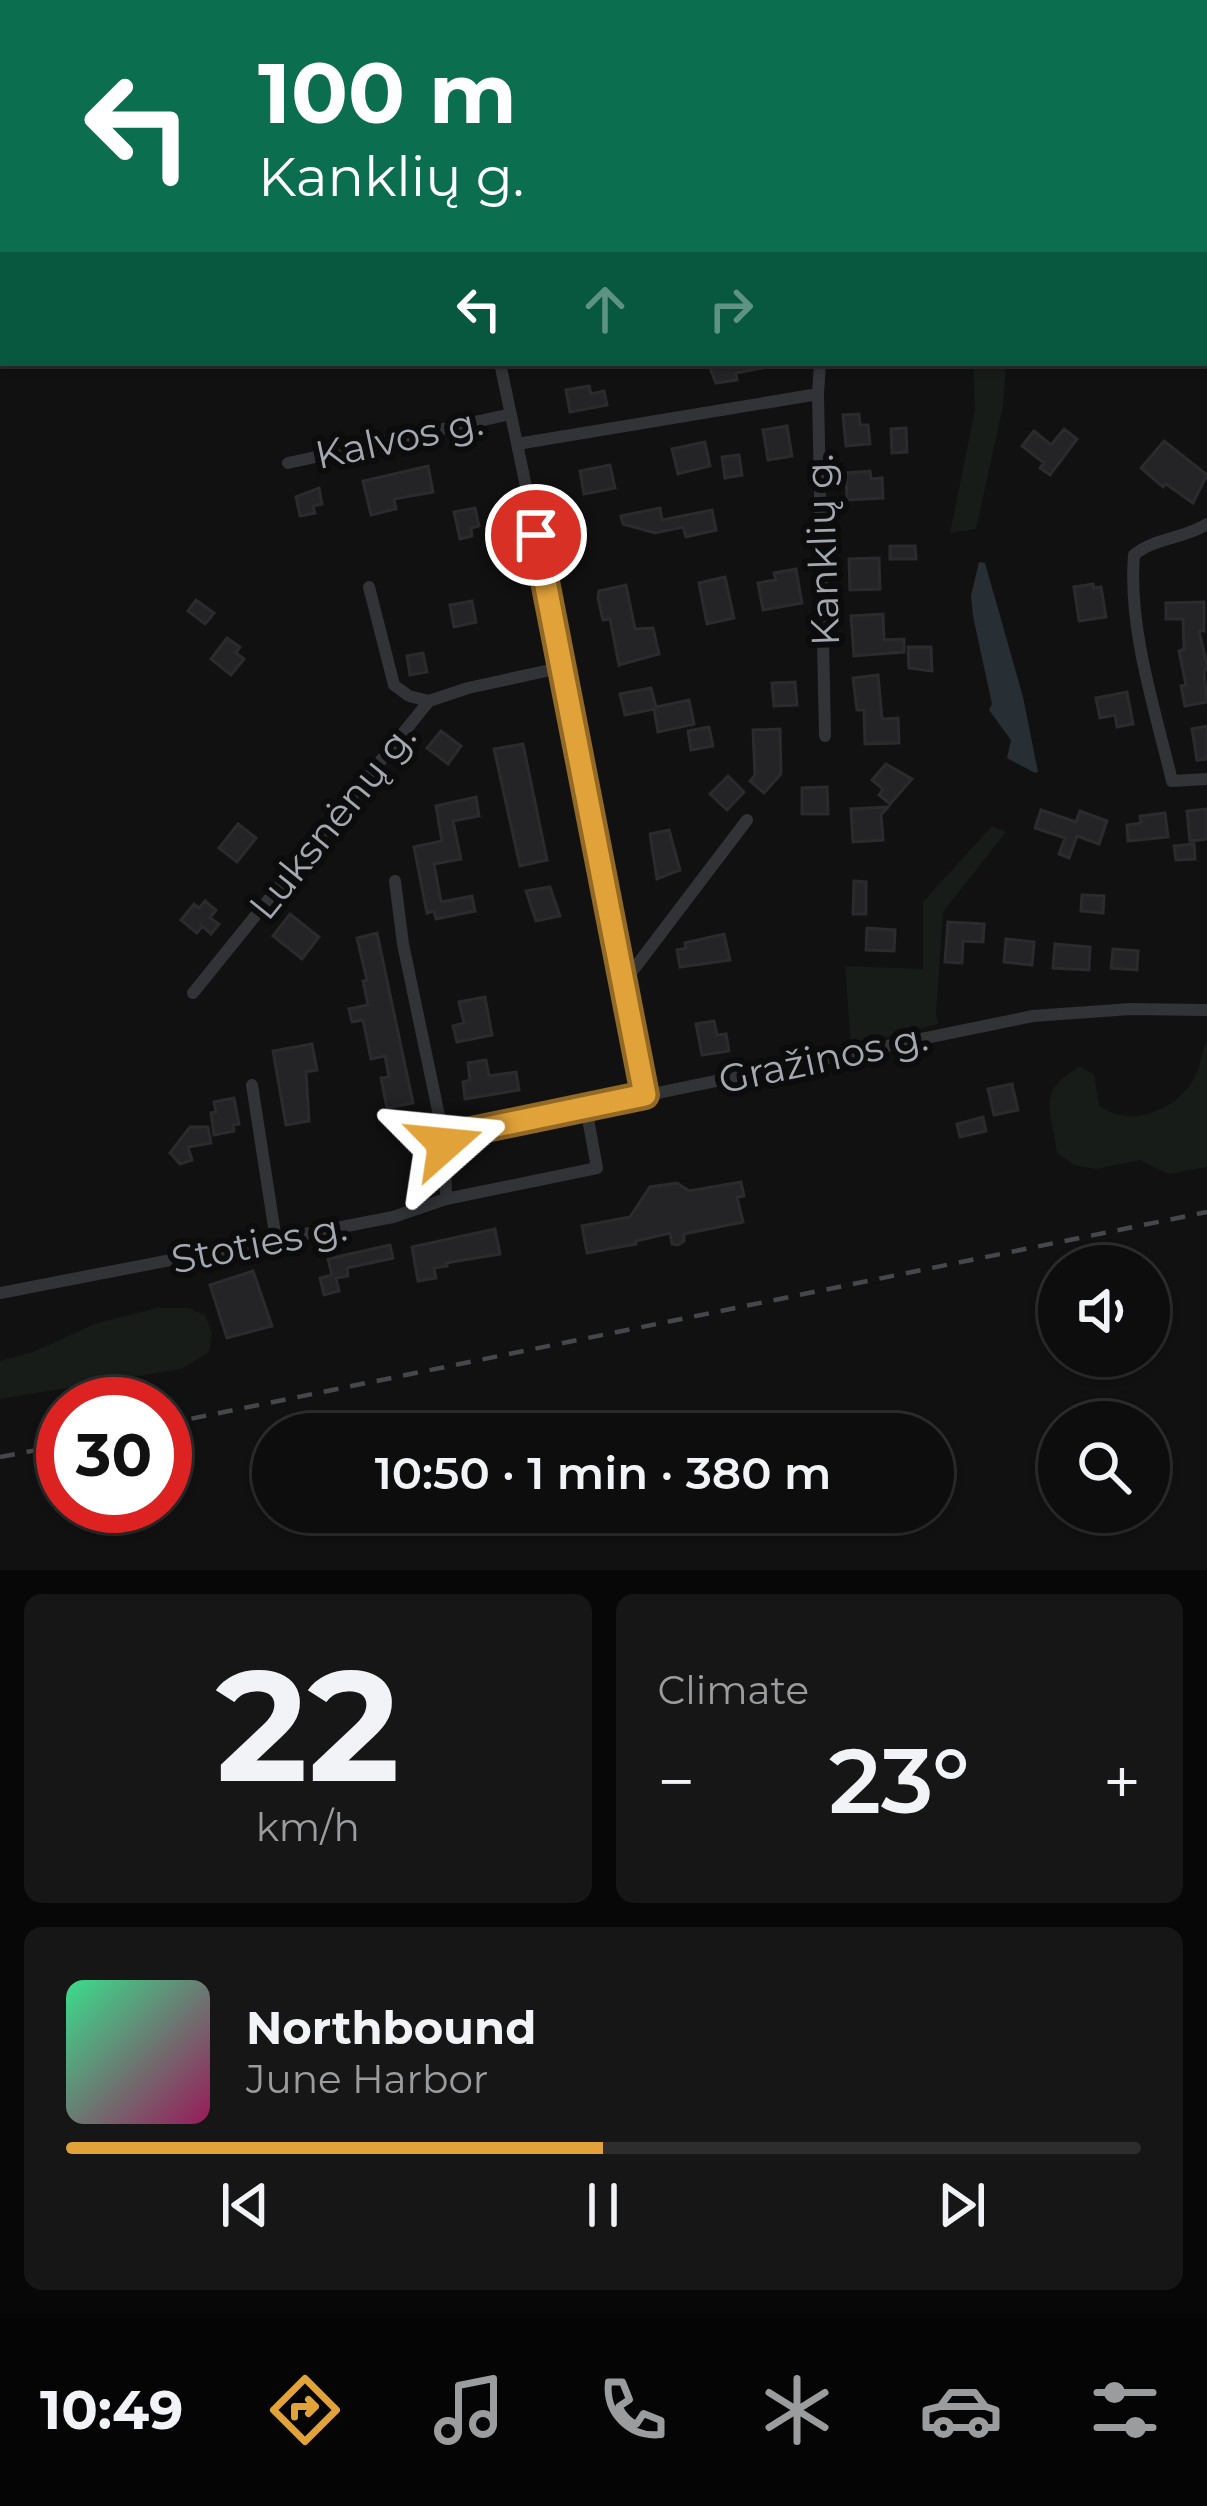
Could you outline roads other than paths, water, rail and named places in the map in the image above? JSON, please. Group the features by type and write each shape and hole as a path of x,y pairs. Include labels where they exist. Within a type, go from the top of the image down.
{"street":[{"path":"501,366 564,667 645,1095"},
{"name":"Kanklių g.","path":"820,366 825,736"},
{"path":"517,444 818,394"},
{"name":"Kalvos g.","path":"288,463 511,414"},
{"path":"1207,524 1148,543 1134,555 1132,574 1145,665 1172,781 1207,778"},
{"path":"370,586 394,686 428,701"},
{"name":"Luksnėnų g.","path":"193,993 428,701 564,667"},
{"path":"624,982 747,820"},
{"path":"395,880 445,1144 446,1199"},
{"name":"Gražinos g.","path":"445,1144 462,1133 1033,1016 1130,1009 1207,1010"},
{"path":"253,1085 276,1240"},
{"name":"Stoties g.","path":"0,1293 393,1217 446,1199 597,1168 586,1108"}],"railway":[{"path":"192,1419 1207,1212"},
{"path":"0,1457 36,1450"}]}
